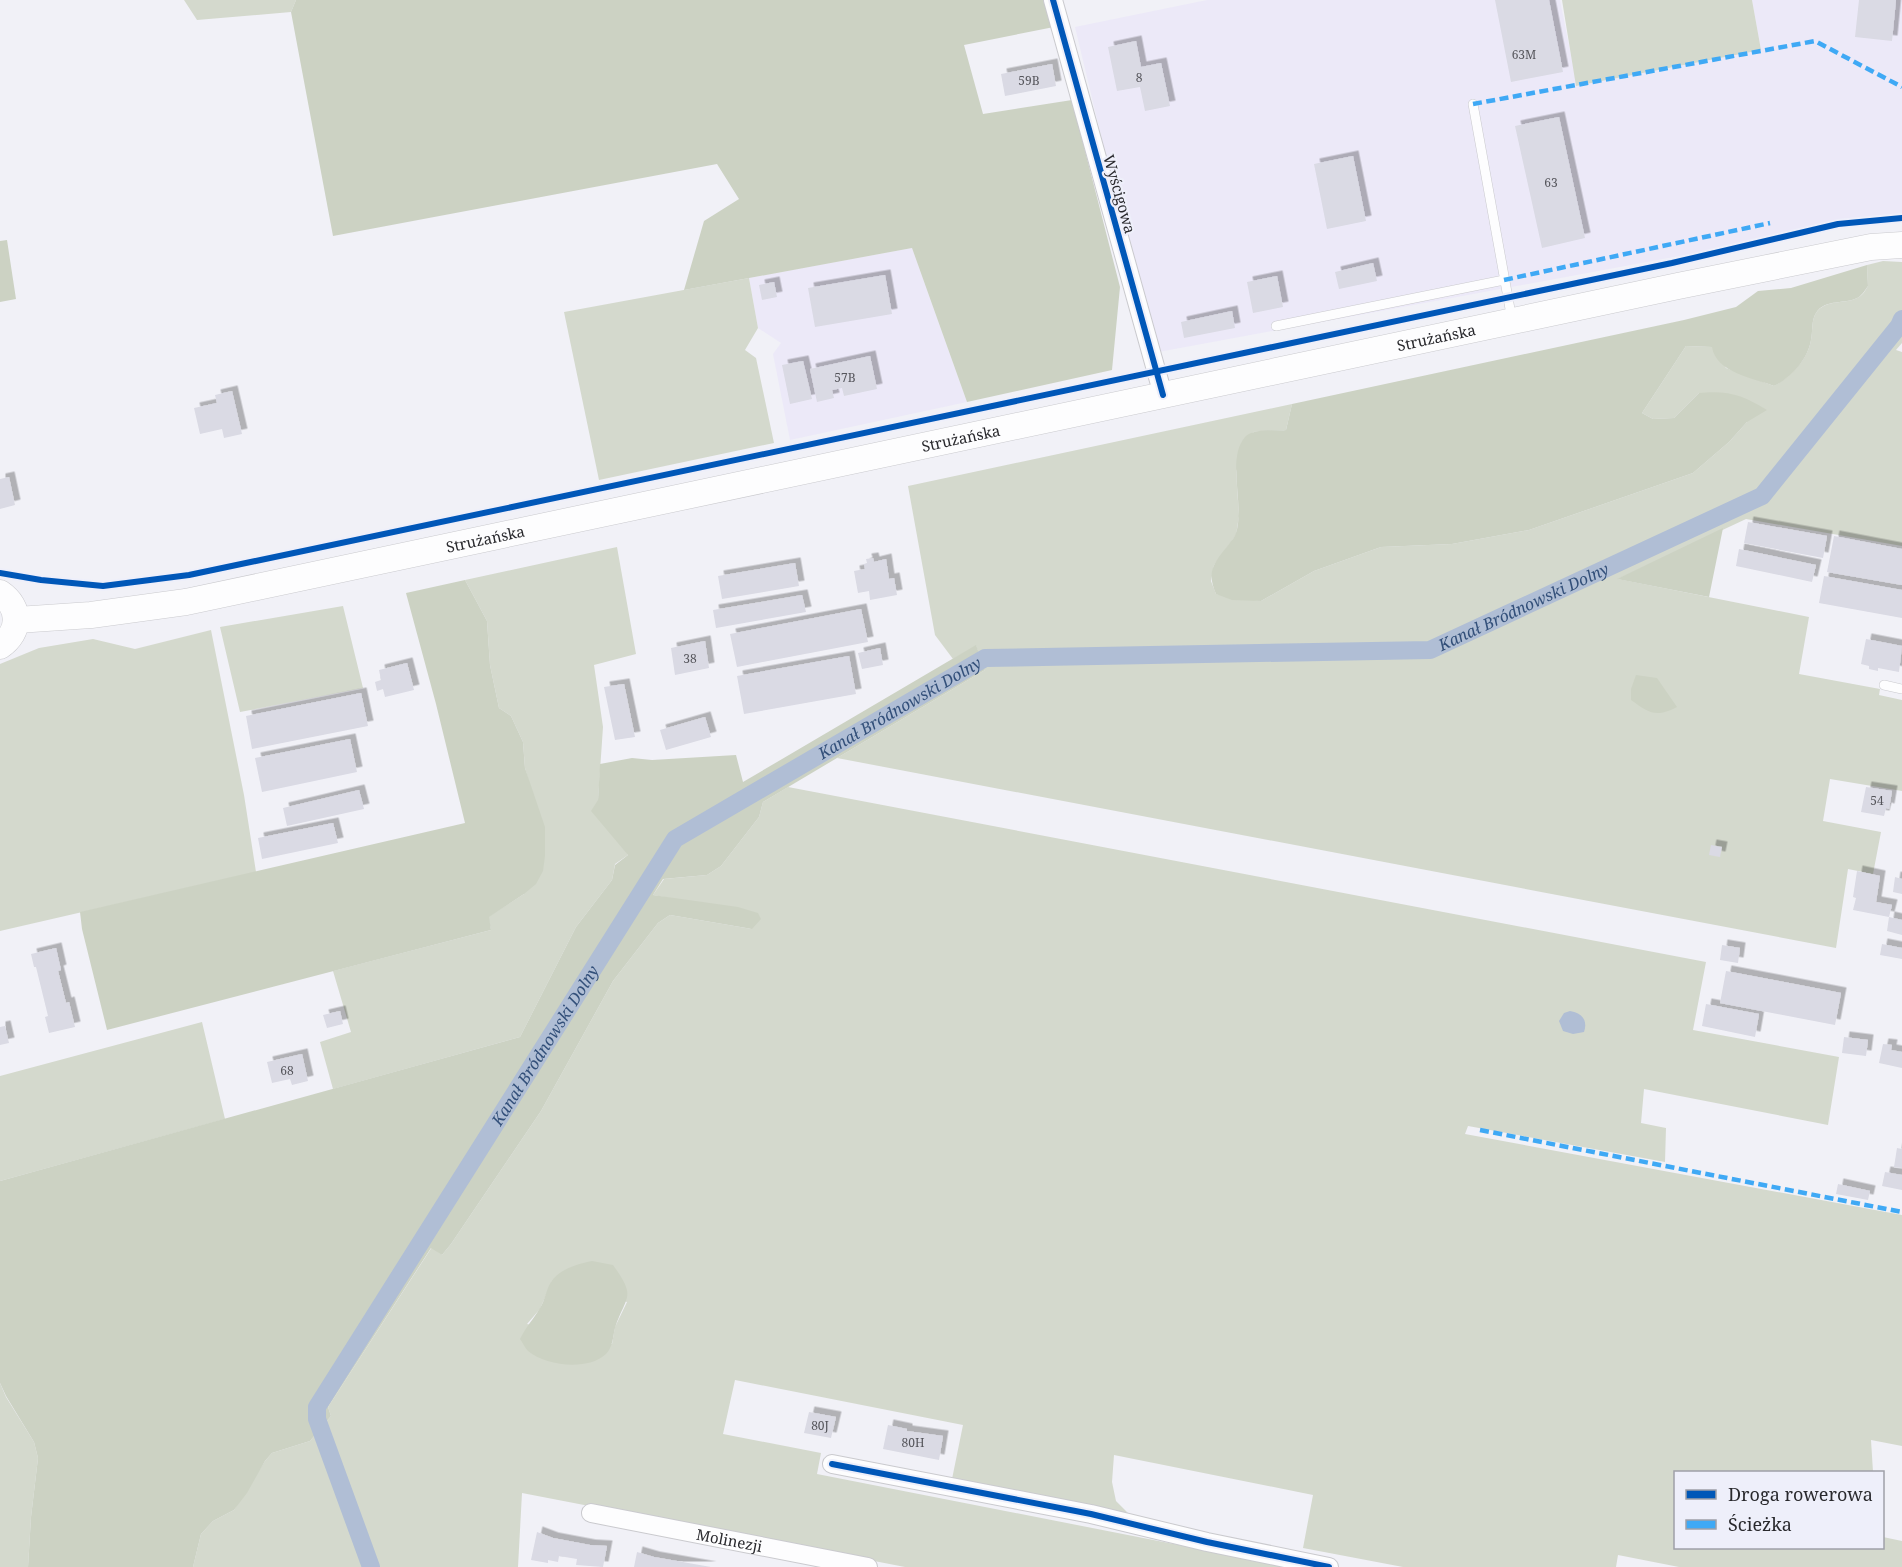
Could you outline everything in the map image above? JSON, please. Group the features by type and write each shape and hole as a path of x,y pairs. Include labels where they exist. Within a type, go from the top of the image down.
{"main road":[{"name":"Strużańska","path":"16,620 91,615 194,601 1512,321 1871,247 1902,245"},
{"path":"0,593 13,605 16,620 12,636 0,646"}],"street":[{"name":"Wyścigowa","path":"1053,0 1163,394"},
{"path":"832,1464 1091,1514 1207,1542 1329,1567"},
{"name":"Molinezji","path":"591,1514 868,1567"}],"lane":[{"path":"1473,104 1512,321"},
{"path":"1276,326 1504,280"},
{"path":"1884,685 1902,688"}],"shaded area":[{"path":"184,0 296,0 291,12 197,20"},
{"path":"1207,0 1560,0 1577,86 1761,50 1752,0 1902,0 1902,215 1153,353 1075,27"},
{"path":"1562,0 1752,0 1761,50 1576,86"},
{"path":"912,248 967,402 790,440 773,354 781,343 758,328 749,278"},
{"path":"1883,261 1902,262 1902,343 1896,350 1902,352 1902,546 1746,519 1618,579 1809,617 1799,674 1880,689 1879,695 1902,700 1902,791 1830,779 1823,821 1881,832 1873,874 1848,869 1836,948 837,758 985,670 976,646 953,659 935,635 908,486 1292,404 1286,430 1253,432 1236,471 1239,516 1236,535 1214,565 1211,581 1216,594 1261,601 1314,571 1381,547 1452,544 1529,530 1693,473 1729,442 1747,422 1699,393 1674,418 1653,419 1642,413 1686,346 1713,347 1726,368 1774,386 1787,378 1802,361 1811,340 1814,316 1820,308 1860,296 1868,286 1867,265"},
{"path":"749,278 758,328 745,350 756,358 774,443 599,480 564,312"},
{"path":"617,547 636,654 594,665 603,727 598,800 628,855 615,864 612,880 576,927 520,1037 333,1089 320,1042 351,1032 333,971 491,930 488,917 524,894 529,782 525,768 523,742 511,716 499,708 490,665 487,621 465,580"},
{"path":"343,606 363,688 240,712 220,627"},
{"path":"211,630 244,795 256,872 0,931 0,664 39,648 93,639 135,649"},
{"path":"788,787 1706,962 1693,1030 1839,1057 1828,1125 1644,1089 1641,1123 1666,1128 1665,1162 1468,1126 1465,1134 1902,1215 1902,1446 1871,1440 1873,1471 1674,1471 1674,1549 1884,1549 1884,1537 1902,1541 1902,1567 1679,1567 1618,1555 1616,1567 1403,1567 1303,1548 1313,1495 1114,1455 1112,1482 1116,1501 1128,1513 952,1479 963,1425 735,1380 723,1434 821,1453 817,1474 1291,1567 905,1567 522,1493 518,1567 193,1567 201,1534 213,1521 234,1510 272,1453 310,1441 331,1416 328,1407 432,1247 442,1255 451,1244 541,1111 613,981 658,923 670,915 752,929 680,900 653,895 664,879 707,875 721,866 759,817 763,802","holes":["552,1281 627,1302 615,1327 612,1344 527,1324 540,1309"]},
{"path":"202,1022 225,1119 0,1181 0,1076"},
{"path":"0,1383 34,1442 38,1458 28,1567 0,1567"}],"green space":[{"path":"296,0 1046,0 1054,27 964,45 983,114 1072,100 1120,287 1112,370 967,402 912,248 684,290 704,221 739,199 717,164 333,236 291,12"},
{"path":"7,240 16,299 0,302 0,241"},
{"path":"1867,265 1868,286 1864,292 1854,299 1830,303 1820,308 1814,316 1812,337 1802,361 1792,373 1774,386 1728,369 1715,356 1712,347 1686,346 1642,413 1653,419 1674,418 1699,393 1709,392 1735,395 1767,410 1747,422 1729,442 1693,473 1529,530 1452,544 1381,547 1314,571 1261,601 1232,600 1216,594 1212,579 1213,568 1235,536 1238,522 1236,470 1240,446 1245,437 1253,432 1286,430 1292,404 1684,320 1736,307 1758,291 1791,288"},
{"path":"1723,528 1709,597 1617,579"},
{"path":"465,580 487,621 490,665 499,708 511,716 523,742 525,768 545,827 543,871 536,884 489,917 491,930 107,1030 82,929 80,912 465,823 406,593"},
{"path":"976,645 985,670 763,802 759,817 721,866 707,875 663,879 653,895 738,907 758,913 761,919 752,929 670,915 658,923 613,981 541,1111 451,1244 442,1255 431,1248 328,1407 331,1416 310,1441 272,1453 234,1510 213,1521 201,1534 193,1567 28,1567 38,1458 34,1442 0,1383 0,1181 520,1037 576,927 612,880 615,865 628,855 591,811 598,800 600,764 632,758 652,760 736,755 743,782"},
{"path":"1636,675 1657,678 1677,707 1658,713 1643,708 1631,700 1631,689"},
{"path":"592,1261 613,1265 627,1291 626,1302 606,1354 589,1363 567,1364 545,1360 528,1351 520,1339 542,1305 554,1277 564,1270"}],"water":[{"path":"1570,1011 1578,1013 1583,1018 1584,1032 1573,1034 1563,1031 1559,1021 1564,1013"}],"building":[{"path":"1495,0 1549,0 1563,72 1511,82"},
{"path":"1859,0 1896,0 1892,41 1855,37"},
{"path":"1136,41 1141,67 1161,63 1170,106 1145,111 1140,87 1117,91 1108,47"},
{"path":"1052,64 1056,86 1005,96 1001,74"},
{"path":"1559,117 1585,238 1542,248 1515,126"},
{"path":"1353,156 1366,221 1327,229 1314,164"},
{"path":"1373,263 1377,281 1339,289 1335,272"},
{"path":"885,275 892,314 815,327 808,288"},
{"path":"1277,276 1283,307 1253,313 1247,282"},
{"path":"774,282 777,297 762,300 759,285"},
{"path":"1232,311 1235,328 1184,338 1181,322"},
{"path":"870,356 877,389 844,396 842,388 832,390 834,398 817,402 810,369"},
{"path":"803,361 812,399 790,404 782,365"},
{"path":"232,391 242,434 224,438 222,429 200,434 194,408 217,403 215,395"},
{"path":"9,477 15,505 0,509 0,479"},
{"path":"1748,522 1827,536 1823,558 1744,543"},
{"path":"1834,536 1902,549 1902,585 1827,572"},
{"path":"1739,549 1816,565 1812,582 1736,566"},
{"path":"873,558 874,562 886,559 889,579 894,578 897,595 870,600 869,591 858,593 854,571 865,569 866,559"},
{"path":"795,563 799,586 722,599 718,576"},
{"path":"1824,576 1902,590 1902,618 1819,603"},
{"path":"802,595 806,612 716,628 713,610"},
{"path":"861,609 868,642 737,667 730,634"},
{"path":"1866,639 1902,646 1899,672 1878,668 1878,671 1861,664"},
{"path":"705,641 709,668 675,675 671,648"},
{"path":"880,648 883,665 862,669 858,653"},
{"path":"849,656 856,694 744,714 737,676"},
{"path":"407,663 414,690 385,697 383,689 377,691 375,682 381,680 379,670"},
{"path":"624,684 635,737 615,740 604,687"},
{"path":"361,693 368,726 252,749 246,716"},
{"path":"705,717 711,737 666,750 660,730"},
{"path":"350,739 357,772 262,792 255,758"},
{"path":"1866,787 1892,791 1889,809 1886,808 1884,816 1861,812"},
{"path":"359,790 364,809 287,826 283,808"},
{"path":"333,823 338,843 262,859 258,838"},
{"path":"1711,845 1722,847 1720,857 1709,855"},
{"path":"1857,871 1880,876 1876,902 1892,905 1889,917 1853,910"},
{"path":"1895,877 1902,879 1902,894 1893,892"},
{"path":"1889,917 1902,920 1902,935 1887,931"},
{"path":"1882,944 1902,948 1902,959 1880,955"},
{"path":"1722,945 1740,948 1738,963 1720,960"},
{"path":"56,948 61,970 58,971 75,1027 49,1033 45,1017 48,1016 31,954"},
{"path":"1726,971 1841,993 1835,1025 1720,1003"},
{"path":"1706,1004 1759,1014 1755,1037 1702,1026"},
{"path":"340,1011 343,1024 327,1028 323,1015"},
{"path":"5,1026 9,1043 0,1045 0,1027"},
{"path":"1844,1037 1868,1040 1866,1056 1842,1053"},
{"path":"1883,1044 1892,1045 1891,1050 1902,1052 1902,1068 1879,1063"},
{"path":"302,1054 308,1081 292,1085 290,1079 272,1083 267,1062"},
{"path":"1897,1148 1902,1149 1902,1168 1894,1167"},
{"path":"1885,1172 1902,1175 1902,1190 1882,1186"},
{"path":"1838,1184 1870,1191 1868,1200 1836,1194"},
{"path":"809,1412 836,1417 831,1438 804,1433"},
{"path":"888,1425 907,1429 907,1431 943,1436 939,1460 883,1449"},
{"path":"537,1532 553,1538 607,1546 603,1567 576,1565 577,1559 559,1556 558,1562 531,1560"},
{"path":"637,1552 654,1557 711,1567 634,1567"}],"waterway":[{"name":"Kanał Bródnowski Dolny","path":"371,1567 317,1419 317,1407 675,839 985,658 1430,650 1762,496 1899,326 1902,319"}],"marked path":[{"path":"1473,104 1815,41 1902,87"},
{"path":"1504,280 1770,223"},
{"path":"1480,1130 1902,1212"}],"cycle path":[{"path":"1053,0 1163,395"},
{"path":"0,573 41,580 103,586 189,575 1672,263 1838,224 1902,218"},
{"path":"832,1464 1091,1514 1207,1542 1329,1567"}]}
